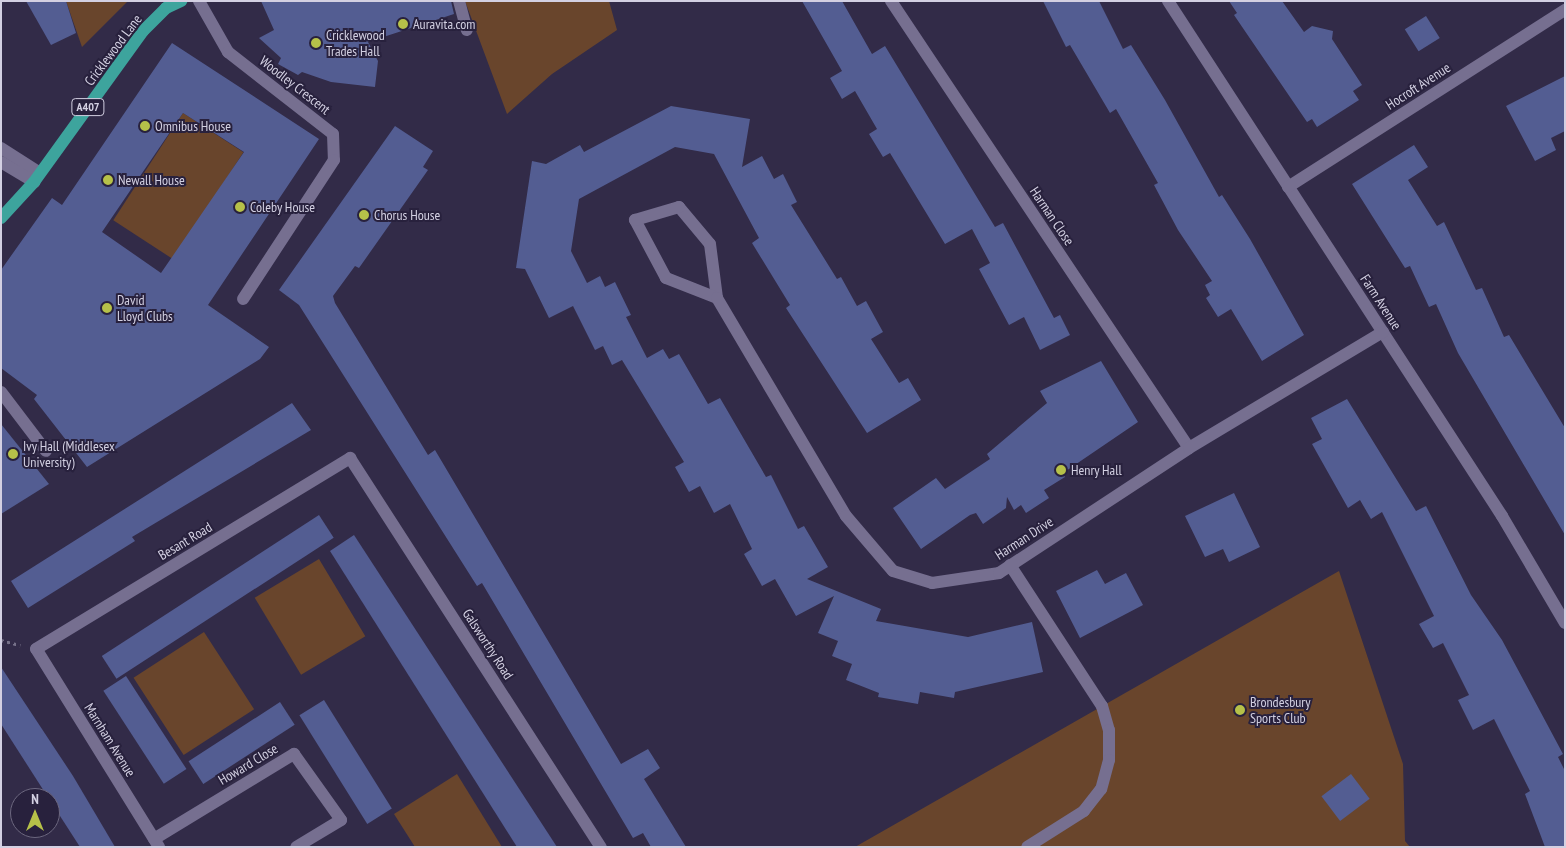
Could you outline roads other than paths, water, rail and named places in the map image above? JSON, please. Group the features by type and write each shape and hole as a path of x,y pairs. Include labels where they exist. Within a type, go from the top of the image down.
{"main road":[{"name":"Cricklewood Lane","path":"1,218 37,177 143,31 165,5 180,1"}],"street":[{"name":"Woodley Crescent","path":"199,1 228,52 333,134 334,160 243,299"},
{"path":"459,1 467,30"},
{"name":"Harman Close","path":"891,1 1189,448"},
{"name":"Farm Avenue","path":"1168,1 1383,332 1565,622"},
{"name":"Hocroft Avenue","path":"1288,187 1565,10"},
{"path":"1,148 37,177"},
{"path":"1,162 37,177"},
{"name":"Harman Drive","path":"716,298 666,278 635,220 679,207 710,244 716,298 846,516 893,571 932,583 999,573 1189,448 1383,332"},
{"path":"1,392 46,451"},
{"name":"Besant Road","path":"36,649 350,458"},
{"name":"Galsworthy Road","path":"350,458 602,847"},
{"path":"1010,565 1102,706 1109,730 1109,760 1102,789 1084,811 1027,847"},
{"name":"Marnham Avenue","path":"36,649 156,843"},
{"name":"Howard Close","path":"156,843 294,754 342,820 296,847"}],"place":[{"name":"Auravita.com","path":"403,24"},
{"name":"Cricklewood Trades Hall","path":"316,43"},
{"name":"Omnibus House","path":"145,126"},
{"name":"Newall House","path":"108,180"},
{"name":"Coleby House","path":"240,207"},
{"name":"Chorus House","path":"364,215"},
{"name":"David Lloyd Clubs","path":"107,308"},
{"name":"Ivy Hall (Middlesex University)","path":"13,454"},
{"name":"Henry Hall","path":"1061,470"},
{"name":"Brondesbury Sports Club","path":"1240,710"}]}
